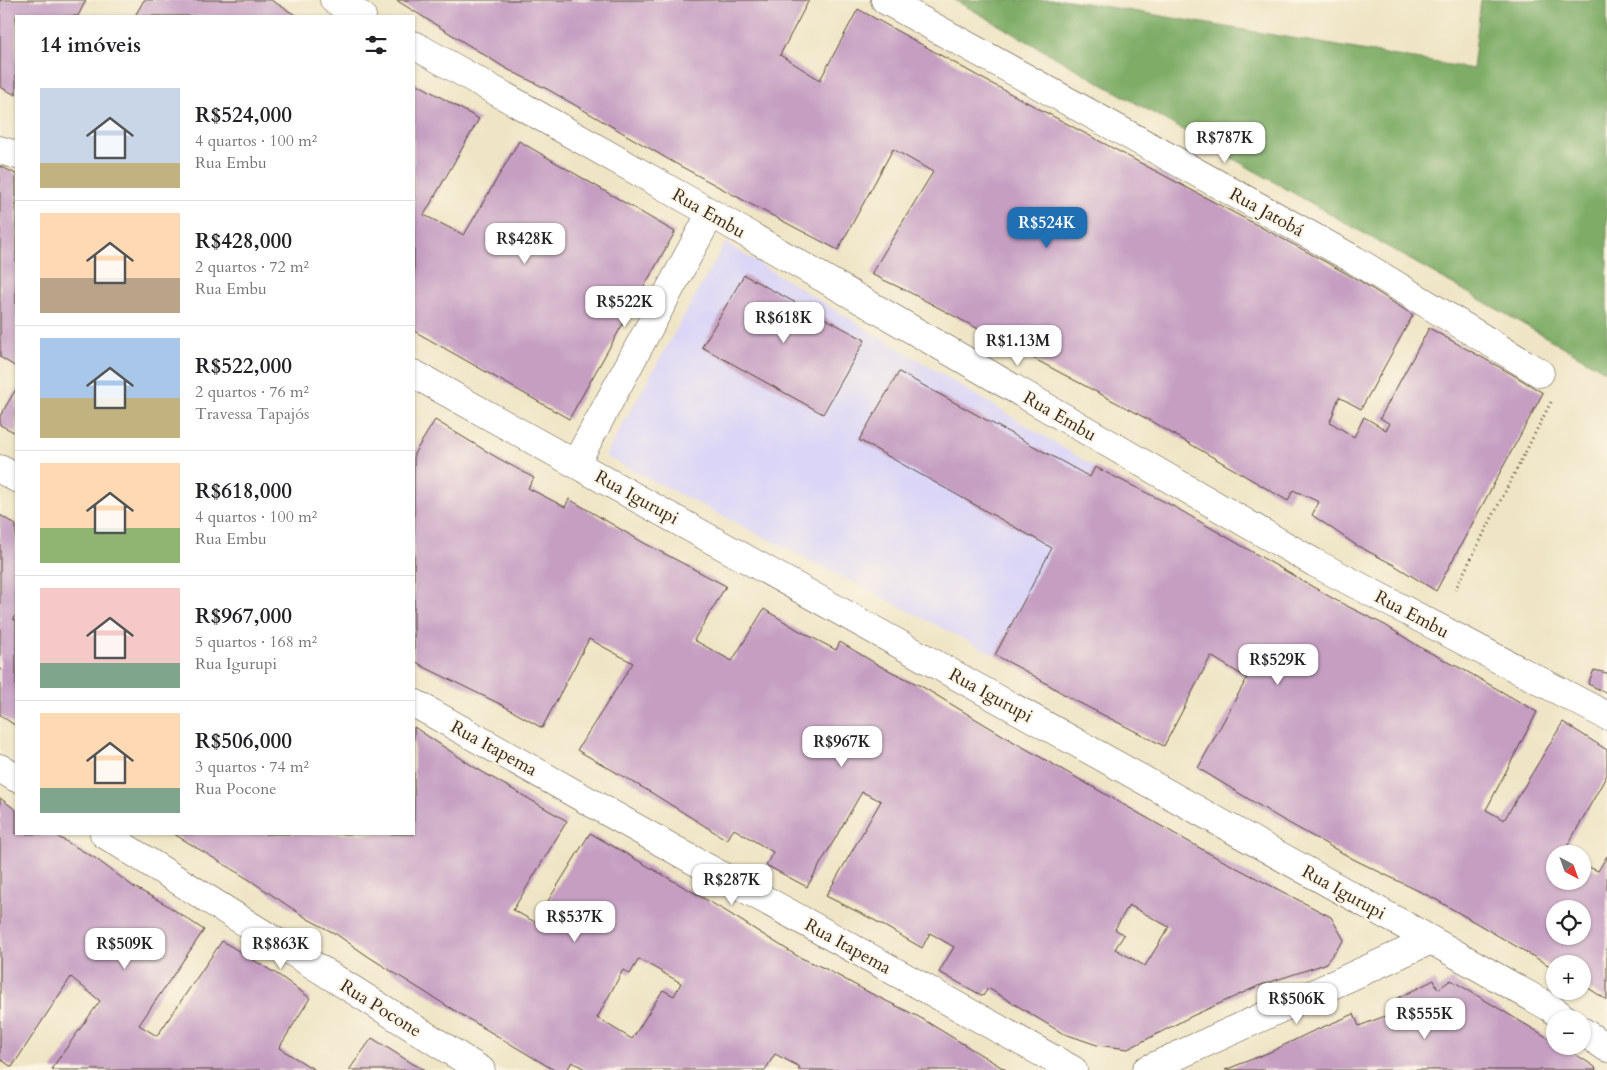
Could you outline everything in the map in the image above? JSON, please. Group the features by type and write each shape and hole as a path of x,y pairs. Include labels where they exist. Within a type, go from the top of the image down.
{"street":[{"path":"334,0 360,15"},
{"name":"Rua Jatobá","path":"885,0 1355,260 1540,373"},
{"name":"Rua Embu","path":"415,46 711,213 1315,564 1607,716"},
{"path":"0,150 15,155"},
{"path":"576,463 711,213"},
{"name":"Rua Igurupi","path":"415,375 1431,940 1553,1010"},
{"path":"0,469 15,477"},
{"name":"Rua Itapema","path":"415,703 693,860 1073,1070"},
{"path":"0,768 15,777"},
{"name":"Rua Pocone","path":"106,835 481,1070"},
{"path":"1146,1070 1431,940"},
{"path":"1591,1037 1607,1048"}],"path":[{"path":"1454,590 1553,398 1540,373"}],"shaded area":[{"path":"725,243 1095,467 995,655 605,456"}],"green space":[{"path":"955,0 1068,0 1473,69 1481,0 1607,0 1607,372"}],"building":[{"path":"0,0 86,0 78,15 15,15 15,94 0,87"},
{"path":"144,0 271,0 295,15 136,15"},
{"path":"396,0 809,0 780,55 820,80 858,9 985,80 1360,281 1413,315 1361,409 1339,397 1330,422 1354,437 1364,417 1386,430 1390,424 1380,418 1429,328 1543,393 1436,591 1394,565 1356,545 1312,515 1319,502 1293,490 1288,501 1149,420 909,292 871,274 933,172 893,149 838,250 673,162 549,90 507,69"},
{"path":"415,83 479,119 424,215 464,235 519,141 675,232 569,419 415,332"},
{"path":"0,166 15,174 15,366 0,357"},
{"path":"744,275 865,340 823,414 702,347"},
{"path":"899,372 1090,477 1095,467 1173,506 1339,602 1385,625 1423,649 1466,671 1537,712 1486,810 1504,820 1563,722 1607,750 1607,775 1568,845 1546,845 1546,890 1591,890 1591,868 1598,871 1607,856 1607,1000 1591,990 1591,955 1546,955 1546,964 1435,899 1355,860 1278,817 1198,768 1247,678 1211,656 1164,746 1070,698 995,655 1052,548 859,440"},
{"path":"15,391 15,432 0,425 0,416"},
{"path":"435,420 534,478 528,488 565,507 569,499 644,543 726,586 694,640 732,661 764,609 836,650 840,642 880,666 921,686 1014,742 1212,855 1331,917 1344,940 1325,964 1258,986 1190,1017 1128,1049 1097,1045 1062,1033 988,988 983,996 939,972 954,947 930,933 922,948 874,920 826,896 881,801 862,792 807,887 766,865 773,852 734,829 727,840 652,793 577,750 633,663 589,639 542,728 502,705 424,667 415,661 415,452","holes":["1129,905 1169,927 1145,966 1115,949 1124,935 1115,929"]},
{"path":"0,515 15,524 15,616 13,619 15,620 15,725 0,715"},
{"path":"1594,670 1607,673 1607,693 1588,684"},
{"path":"415,728 474,767 567,821 513,910 535,922 590,833 724,910 799,957 919,1017 1006,1070 798,1070 800,1067 775,1054 765,1070 587,1070 572,1062 567,1070 554,1070 447,1006 176,835 415,835","holes":["639,959 681,983 674,996 663,990 632,1039 597,1018 623,970 630,974"]},
{"path":"0,798 15,809 15,835 55,835 95,858 134,887 165,904 204,930 139,1025 157,1036 222,941 280,976 310,998 279,1048 315,1070 53,1070 52,1068 100,1001 71,977 12,1067 0,1059"},
{"path":"1434,980 1438,989 1451,980 1546,1037 1546,1055 1577,1055 1595,1067 1596,1070 1225,1070 1354,1014 1359,1026 1393,1013 1388,1003"},
{"path":"372,1038 413,1064 425,1070 349,1070"}]}
